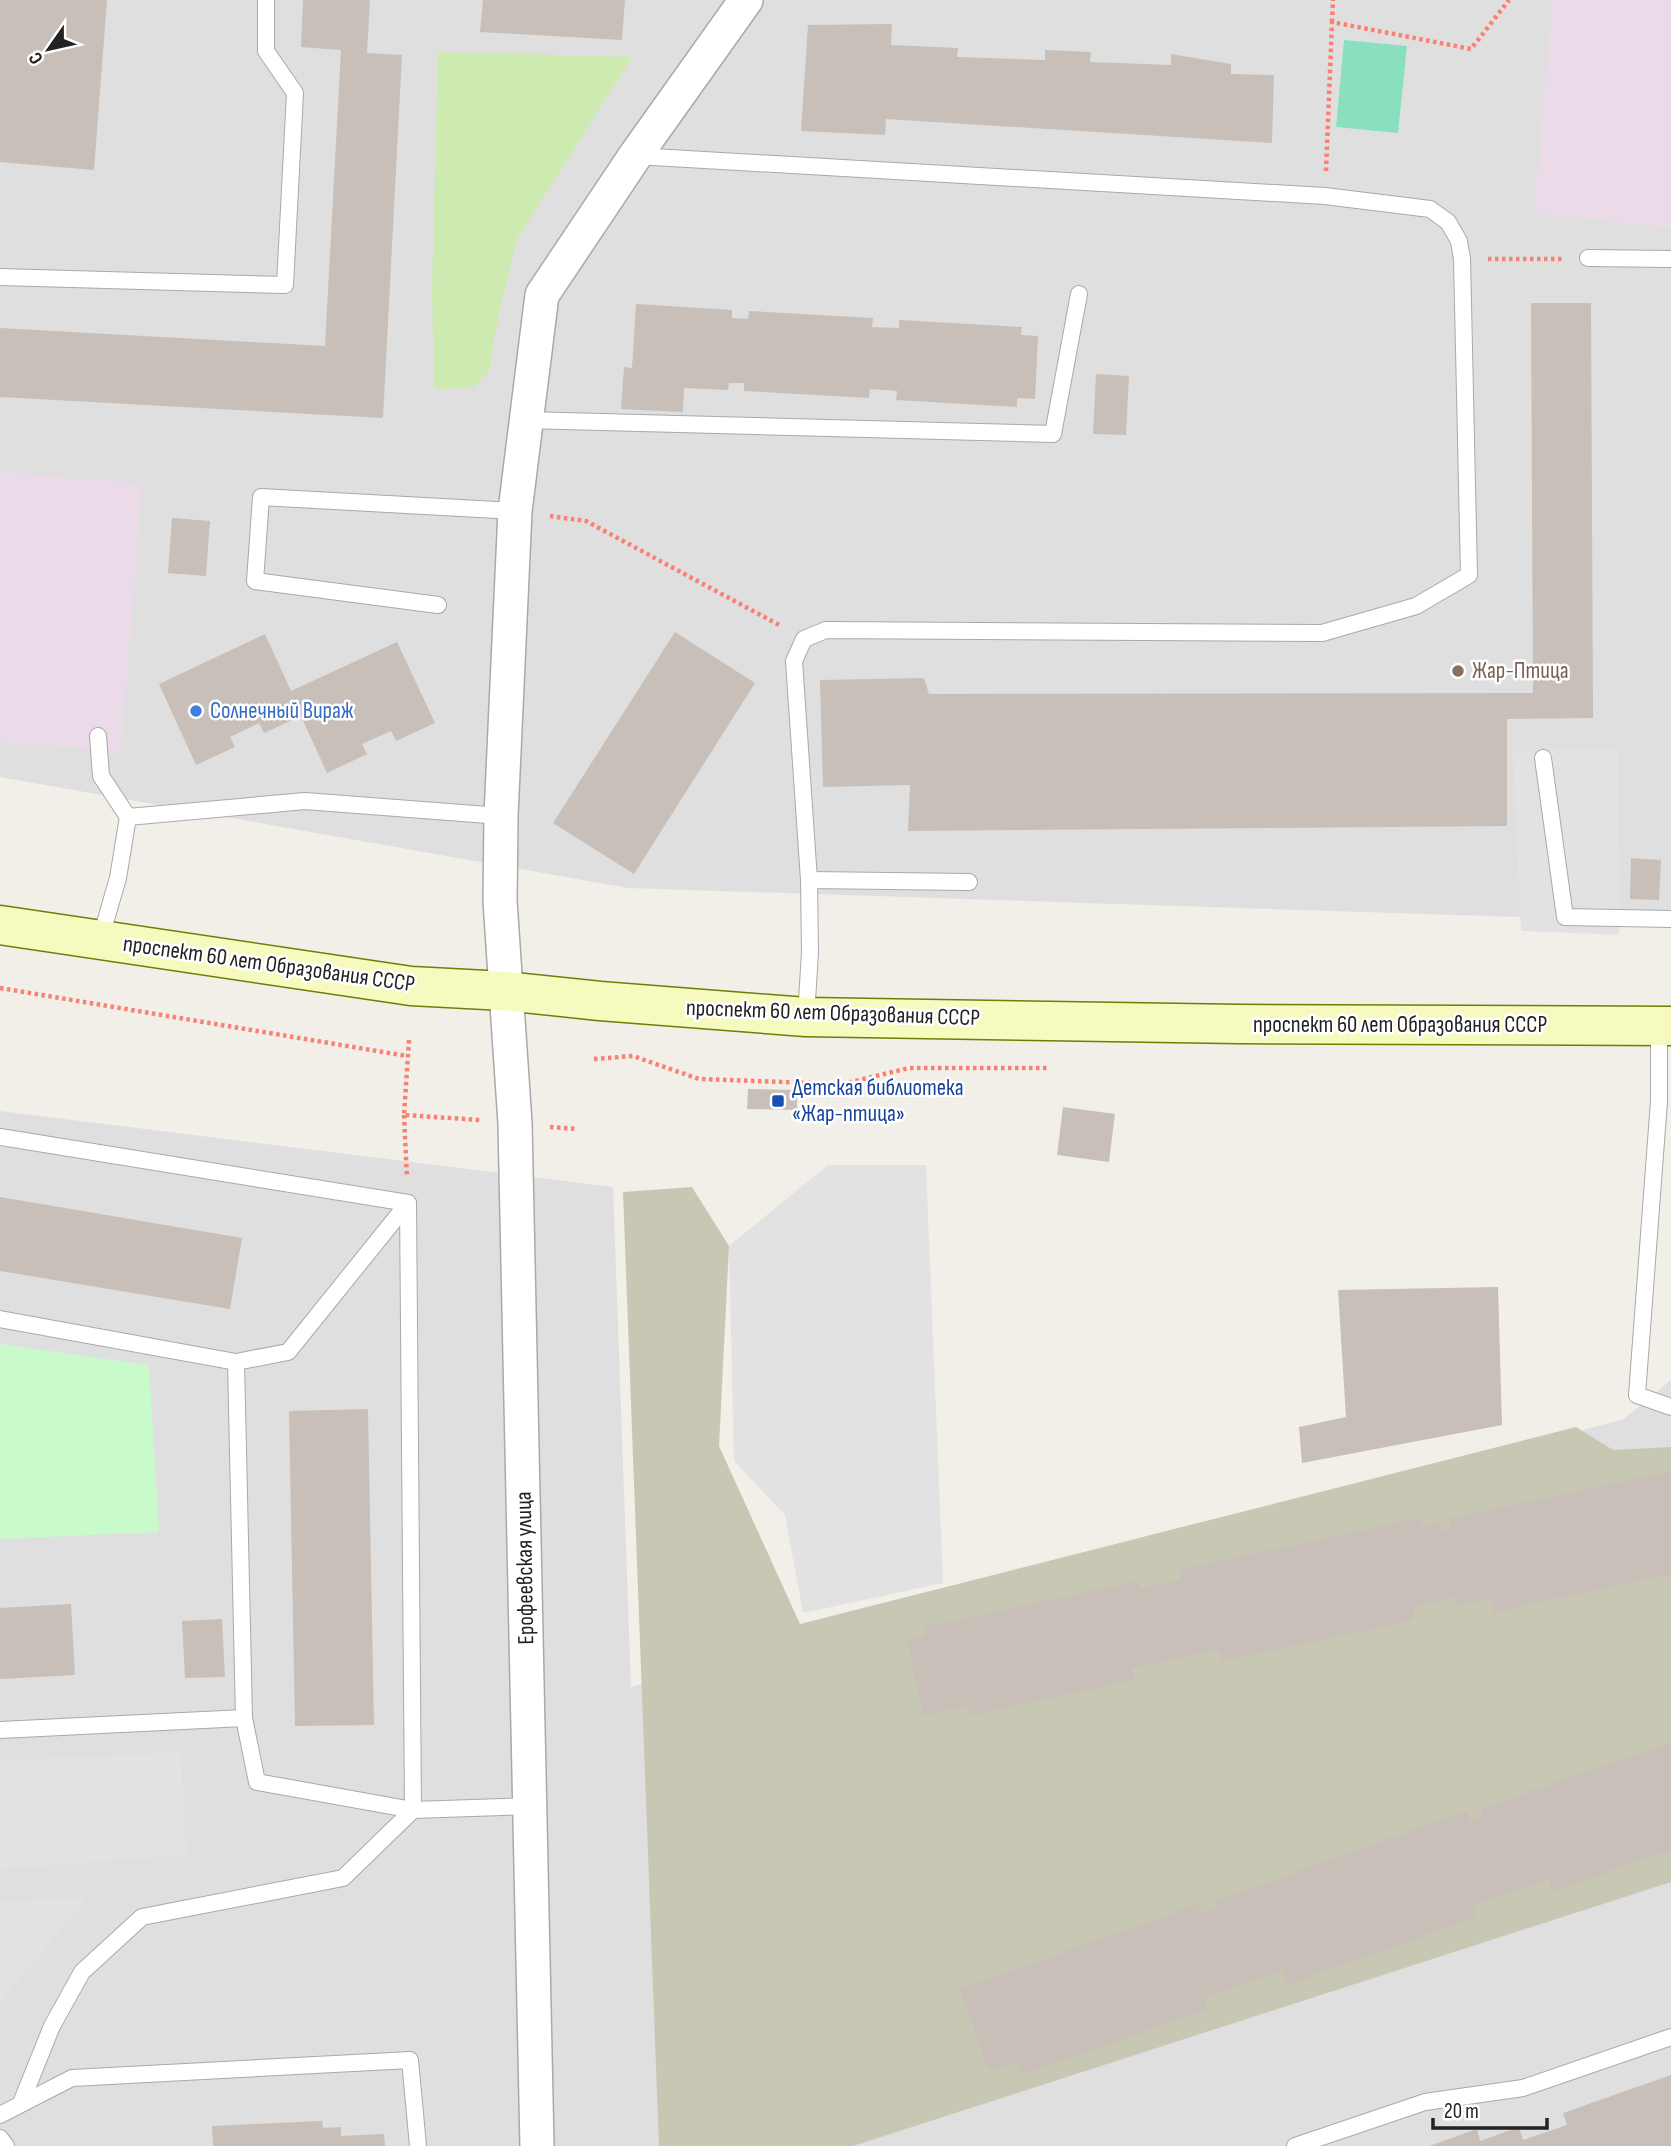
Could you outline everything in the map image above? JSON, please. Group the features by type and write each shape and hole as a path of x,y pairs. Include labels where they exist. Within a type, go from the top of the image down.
{"main road":[{"name":"проспект 60 лет Образования СССР","path":"0,925 411,986 505,991 806,1017 1239,1024 1665,1026"}],"street":[{"name":"Ерофеевская улица","path":"537,2146 515,1124 500,901 501,816 515,511 542,295 635,156 746,0"}],"lane":[{"path":"0,277 285,285 295,93 266,51 267,0"},
{"path":"635,156 1325,197 1430,209 1448,222 1459,241 1462,259 1469,575 1416,606 1322,633 826,631 804,639 794,661 809,880 810,952 806,1017"},
{"path":"1588,258 1671,260"},
{"path":"525,421 1053,433 1079,294"},
{"path":"438,605 255,581 261,497 515,511"},
{"path":"98,736 101,776 128,817 118,878 100,940"},
{"path":"1543,758 1565,917 1671,919"},
{"path":"128,817 305,801 501,816"},
{"path":"809,880 969,881"},
{"path":"1665,1026 1637,1395 1671,1408"},
{"path":"0,1137 408,1203"},
{"path":"0,1319 236,1362 288,1352 408,1203"},
{"path":"22,2103 52,2026 82,1972 142,1917 343,1878 413,1810 408,1203"},
{"path":"236,1362 244,1718 257,1782 413,1810 531,1806"},
{"path":"0,1730 244,1718"},
{"path":"1295,2146 1425,2102 1523,2088 1671,2037"},
{"path":"0,2115 72,2078 410,2060 418,2146"},
{"path":"0,2138 6,2146"}],"path":[{"path":"1325,197 1333,0"},
{"path":"1332,22 1471,49 1509,0"},
{"path":"1462,259 1588,258"},
{"path":"515,511 586,521 804,639"},
{"path":"0,988 407,1056"},
{"path":"408,1203 404,1115 409,1040"},
{"path":"594,1059 633,1056 699,1079 843,1084 909,1068 1048,1068"},
{"path":"404,1115 488,1121"},
{"path":"550,1127 577,1129"}],"shaded area":[{"path":"0,0 1671,0 1671,922 628,888 0,777"},
{"path":"1553,0 1671,0 1671,228 1534,213"},
{"path":"0,472 142,484 121,752 0,742"},
{"path":"1618,748 1619,935 1521,931 1513,752"},
{"path":"0,1111 613,1187 631,1687 1624,1419 1671,1380 1671,2146 0,2146"},
{"path":"828,1165 926,1165 943,1583 803,1613 785,1515 734,1461 729,1246"},
{"path":"692,1187 729,1246 719,1446 800,1624 1576,1427 1613,1450 1671,1447 1671,1882 853,2146 659,2146 623,1192"},
{"path":"181,1752 186,1855 0,1869 0,1761"},
{"path":"88,1897 0,2003 0,1901"}],"green space":[{"path":"1344,40 1407,46 1398,133 1336,127"},
{"path":"438,52 632,57 516,241 493,342 490,370 473,388 434,389 432,289"},
{"path":"0,1344 149,1365 159,1532 0,1539"}],"building":[{"path":"0,0 107,0 94,170 0,162"},
{"path":"303,0 370,0 367,53 402,55 383,418 0,397 0,328 325,346 341,50 301,47"},
{"path":"483,0 625,0 622,40 480,32"},
{"path":"892,24 891,45 958,48 957,57 1045,60 1045,50 1091,52 1090,62 1171,65 1171,54 1231,64 1231,74 1274,75 1272,143 886,119 885,135 801,131 808,25"},
{"path":"1531,303 1591,303 1593,718 1507,719 1507,826 908,831 910,785 823,787 820,680 924,678 929,694 1533,693"},
{"path":"636,304 732,310 732,318 748,319 749,311 873,318 872,327 899,328 899,320 1022,327 1021,335 1038,336 1035,399 1017,398 1017,407 896,400 897,391 870,389 869,398 744,391 744,383 729,383 728,390 684,388 683,412 621,409 624,367 632,368"},
{"path":"1096,374 1129,376 1126,435 1093,434"},
{"path":"172,518 210,521 206,576 168,573"},
{"path":"675,632 755,683 634,874 553,823"},
{"path":"265,634 291,691 397,642 435,723 396,741 391,731 362,744 367,754 327,773 301,716 264,733 259,723 230,737 235,747 196,765 159,684"},
{"path":"1631,858 1661,860 1659,900 1630,899"},
{"path":"748,1089 797,1090 797,1110 747,1109"},
{"path":"1063,1107 1115,1114 1109,1162 1057,1155"},
{"path":"0,1197 242,1238 230,1309 0,1271"},
{"path":"1498,1287 1502,1425 1302,1463 1299,1427 1346,1417 1338,1290"},
{"path":"368,1409 374,1725 295,1726 289,1411"},
{"path":"1671,1471 1671,1574 1494,1612 1492,1599 1458,1606 1456,1597 1412,1607 1415,1620 1222,1661 1219,1650 1132,1668 1134,1680 968,1716 966,1706 923,1715 907,1639 926,1635 924,1627 1139,1581 1141,1588 1181,1580 1179,1570 1419,1518 1421,1527 1440,1523 1442,1531 1452,1529 1449,1519"},
{"path":"71,1604 75,1675 0,1679 0,1608"},
{"path":"222,1619 225,1677 185,1678 182,1621"},
{"path":"1671,1742 1671,1850 1553,1891 1548,1879 1472,1906 1476,1917 1287,1985 1282,1971 1204,1998 1208,2009 1022,2075 1017,2061 989,2071 960,1989 1199,1904 1203,1914 1218,1908 1215,1901 1467,1811 1471,1821 1484,1817 1481,1809"},
{"path":"1671,2075 1671,2146 1429,2146 1477,2129 1480,2141 1519,2127 1523,2140 1567,2125 1563,2113"},
{"path":"322,2121 323,2128 341,2127 341,2136 384,2134 385,2146 213,2146 212,2126"}],"place":[{"name":"Жар-Птица","path":"1458,671"},
{"name":"Солнечный Вираж","path":"196,711"},
{"name":"Детская библиотека «Жар-птица»","path":"778,1101"}]}
